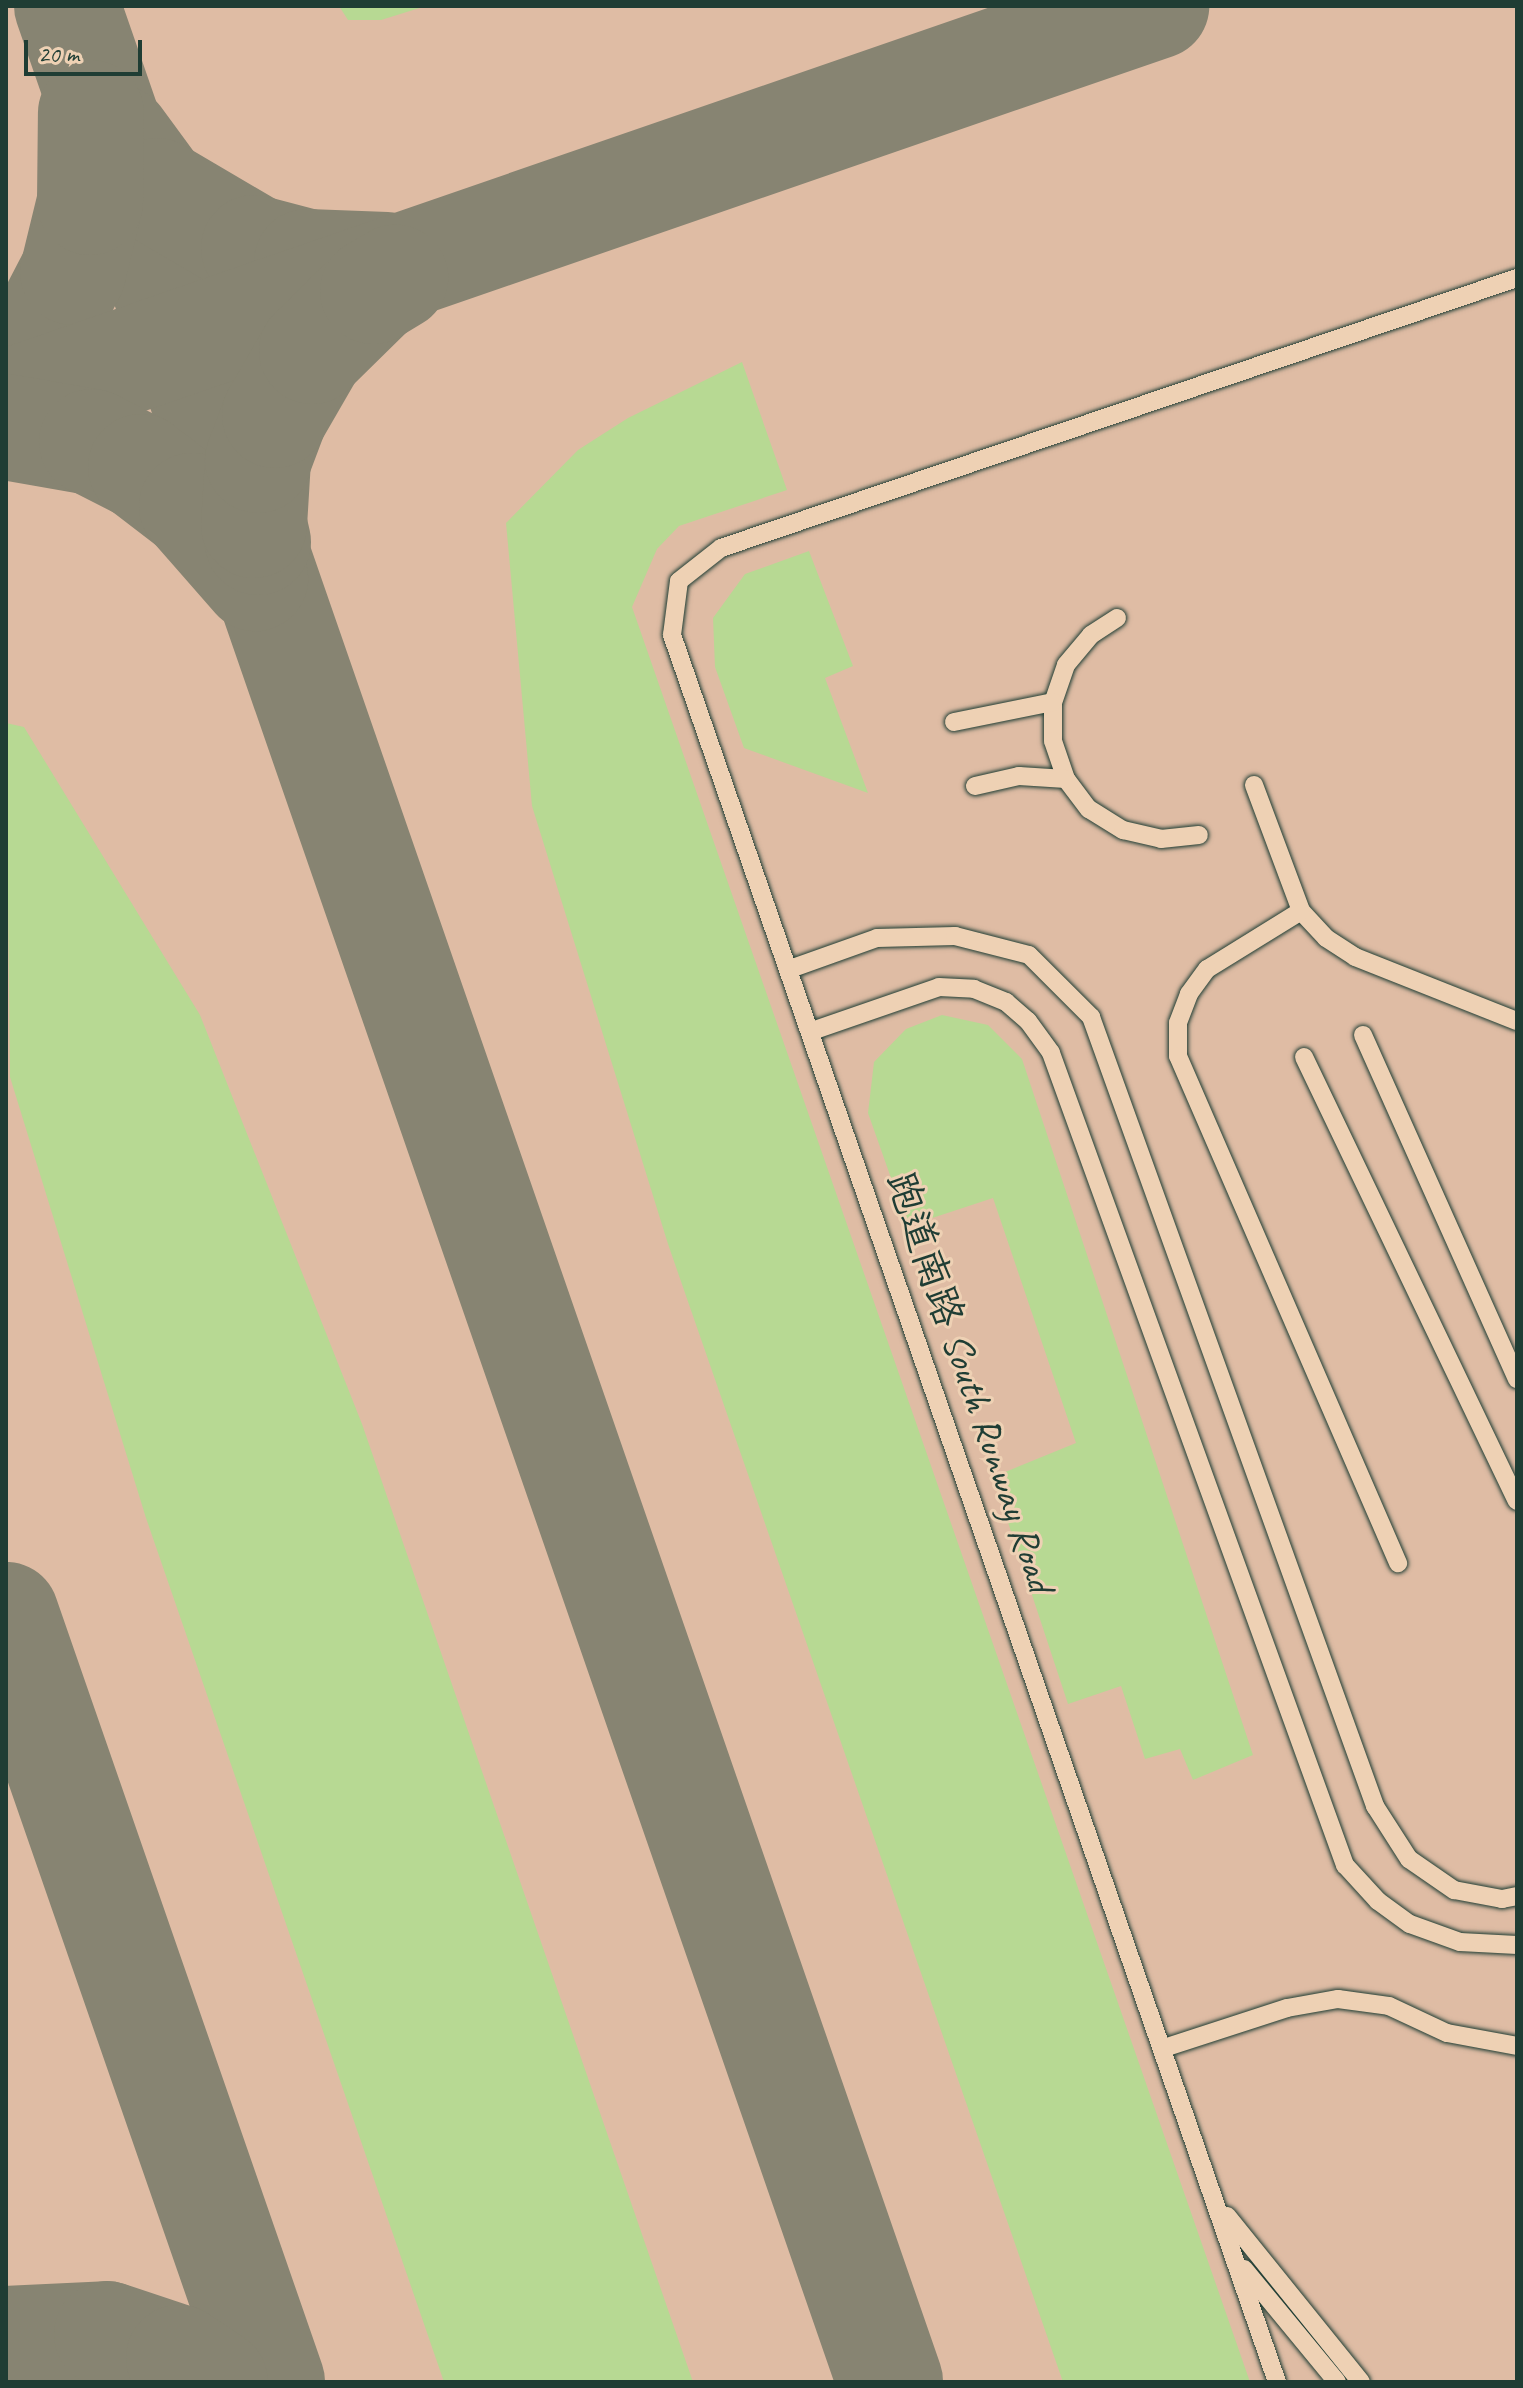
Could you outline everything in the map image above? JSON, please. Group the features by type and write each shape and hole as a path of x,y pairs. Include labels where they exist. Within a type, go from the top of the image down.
{"lane":[{"name":"跑道南路 South Runway Road","path":"1277,2382 812,1031 672,635 679,581 721,548 1517,278"},
{"path":"1117,618 1091,635 1066,665 1053,702 1053,741 1066,779 1089,809 1123,830 1161,839 1199,835"},
{"path":"954,722 1053,702"},
{"path":"975,786 1019,776 1066,779"},
{"path":"1254,785 1301,911 1326,938 1355,957 1517,1021"},
{"path":"1301,911 1207,969 1189,994 1178,1023 1178,1056 1398,1563"},
{"path":"790,969 877,938 955,936 1029,955 1091,1017 1375,1806 1409,1859 1454,1890 1502,1899 1517,1896"},
{"path":"812,1031 939,987 974,989 1006,1002 1028,1021 1051,1053 1345,1865 1378,1901 1410,1924 1460,1942 1517,1945"},
{"path":"1363,1035 1517,1379"},
{"path":"1304,1057 1517,1501"},
{"path":"1164,2048 1287,2008 1338,1999 1389,2006 1447,2033 1517,2046"},
{"name":"跑道南路 South Runway Road","path":"1217,2205 1361,2382"},
{"name":"跑道南路 South Runway Road","path":"1238,2265 1337,2382"}],"shaded area":[{"path":"6,6 1517,6 1517,2382 6,2382"}],"green space":[{"path":"339,6 426,6 381,20 348,20"},
{"path":"742,362 787,490 679,526 657,549 632,607 1250,2382 1063,2382 668,1244 532,806 506,523 578,450 628,418"},
{"path":"809,551 853,666 825,678 868,793 744,748 715,667 713,618 745,574"},
{"path":"6,723 24,727 200,1015 362,1424 693,2382 444,2382 146,1518 10,1077"},
{"path":"942,1015 988,1025 1022,1059 1253,1755 1193,1780 1180,1749 1145,1759 1121,1686 1068,1704 993,1477 1076,1443 993,1198 908,1226 868,1113 874,1062 906,1029"}],"taxiway":[{"path":"67,6 890,2382"},
{"path":"6,403 1156,6"},
{"path":"6,373 46,324 73,272 90,202 91,113"},
{"path":"118,138 157,191 254,248 307,262 386,265"},
{"path":"258,542 254,525 258,460 275,415 312,351 373,291 395,278"},
{"path":"6,427 92,442 141,467 192,506 255,578"},
{"path":"6,1615 272,2382"},
{"path":"6,2339 107,2334 179,2358 215,2382"}]}
